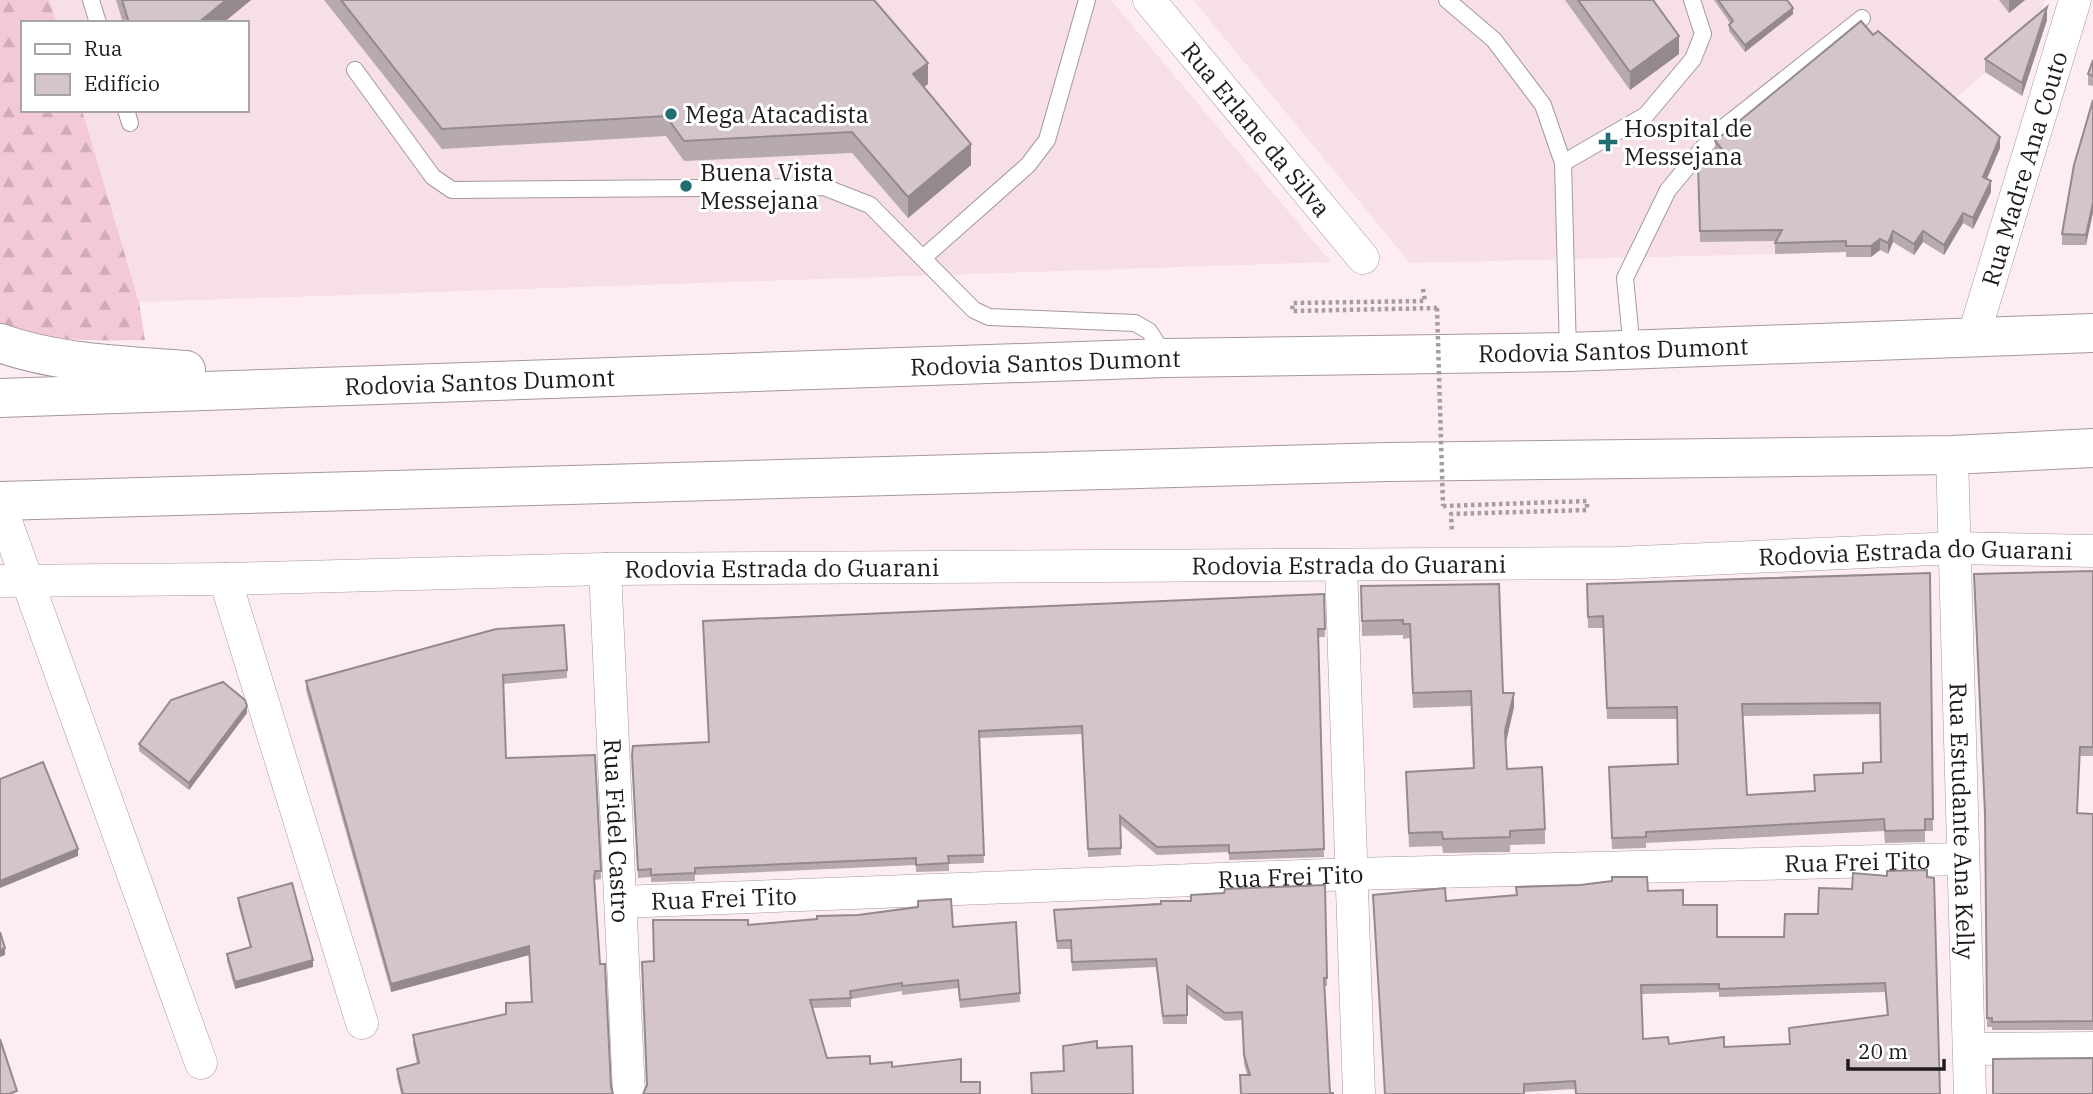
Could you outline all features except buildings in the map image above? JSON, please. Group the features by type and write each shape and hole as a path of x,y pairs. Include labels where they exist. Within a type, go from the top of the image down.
{"highway":[{"name":"Rodovia Santos Dumont","path":"0,398 363,384 509,383 1166,358 1632,351 2093,333"},
{"path":"0,343 27,352 73,360 363,384"},
{"path":"0,503 1387,462 1952,455 2093,448"}],"street":[{"name":"Rua Erlane da Silva","path":"1149,0 1363,258"},
{"name":"Rua Madre Ana Couto","path":"1973,338 2075,0"},
{"name":"Rua Estudante Ana Kelly","path":"1952,455 1970,1094"},
{"path":"0,503 13,580 201,1063"},
{"name":"Rodovia Estrada do Guarani","path":"13,580 225,579 605,569 1617,564 1955,548 2093,551"},
{"path":"1341,565 1359,1094"},
{"name":"Rua Fidel Castro","path":"605,569 629,1094"},
{"path":"225,579 362,1023"},
{"name":"Rua Frei Tito","path":"621,902 1352,874 1962,859"},
{"path":"1970,1049 2093,1048"}],"lane":[{"path":"91,0 97,21"},
{"path":"923,258 1028,165 1047,140 1087,0"},
{"path":"1447,0 1494,40 1542,105 1563,163 1568,352"},
{"path":"1563,163 1646,115 1693,59 1703,34 1692,0"},
{"path":"1632,351 1625,278 1668,191 1714,135 1862,18"},
{"path":"355,70 433,177 452,190 824,187 870,205 974,310 989,317 1135,323 1149,331 1166,358"}],"path":[{"path":"1423,289 1424,301 1293,303 1292,311 1437,308 1443,506 1587,501 1587,510 1451,514 1452,565"}],"shaded area":[{"name":"Buena Vista Messejana","path":"49,0 1111,0 1331,262 139,302 83,112 248,112 248,21 55,21"},
{"name":"Hospital de Messejana","path":"1193,0 2045,0 2035,30 1775,254 1410,263"}],"green space":[{"path":"0,0 49,0 55,21 21,21 21,112 83,112 139,302 145,340 54,337 0,324"}],"place":[{"name":"Mega Atacadista","path":"671,114"},
{"name":"Hospital de Messejana","path":"1608,142"},
{"name":"Buena Vista Messejana","path":"686,186"}]}
